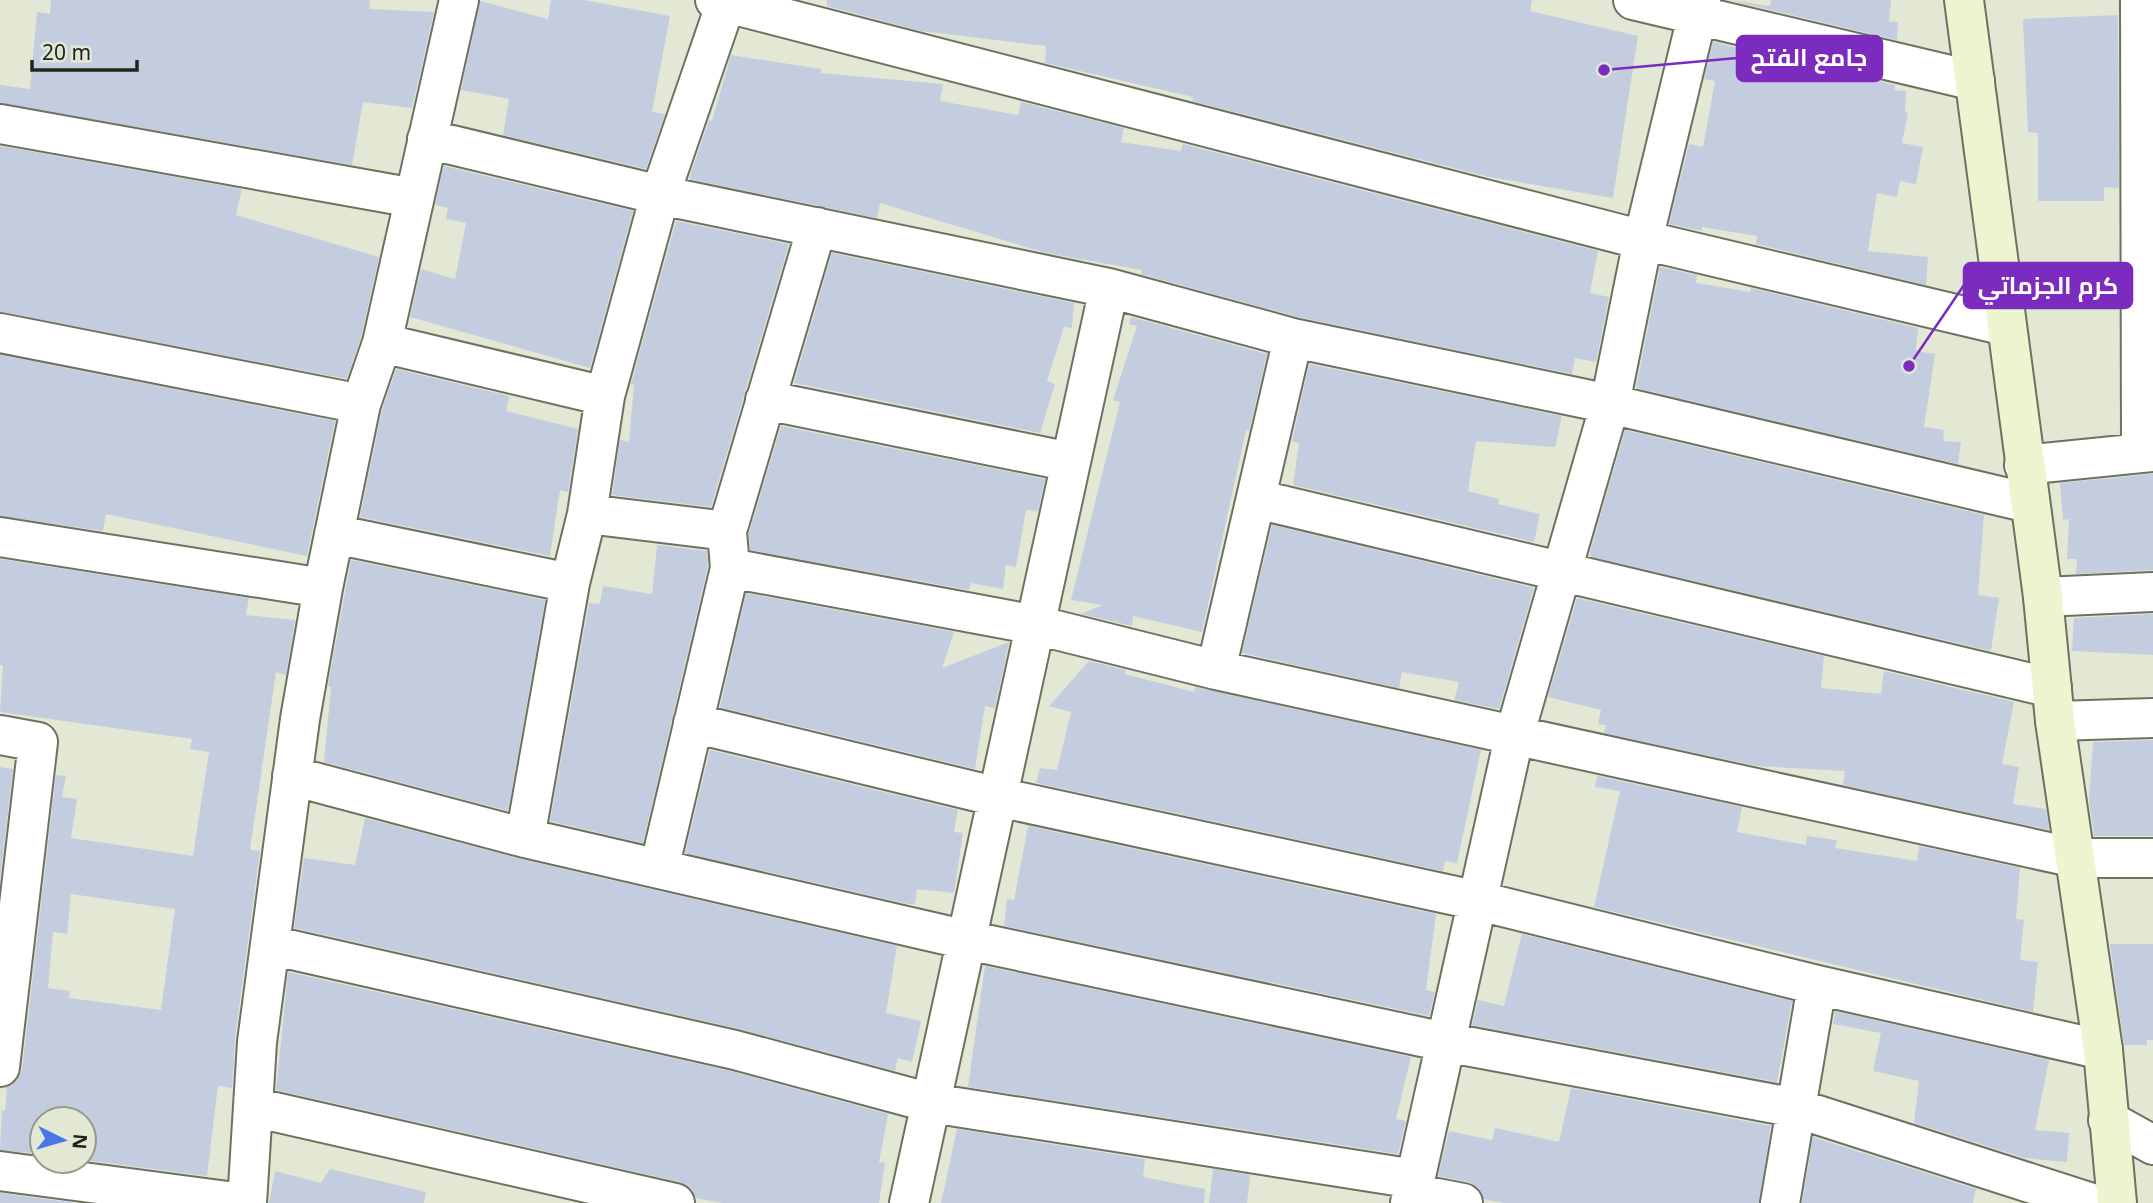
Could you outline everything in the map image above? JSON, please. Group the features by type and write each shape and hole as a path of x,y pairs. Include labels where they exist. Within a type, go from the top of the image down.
{"main road":[{"path":"1964,0 2043,597 2054,704 2103,1050 2117,1203"}],"street":[{"path":"0,1171 245,1203 257,1042 292,776 323,588 361,404 382,343 459,0"},
{"path":"1633,0 1700,7 1975,81"},
{"path":"2024,464 2147,453 2140,0"},
{"path":"525,838 570,583 587,514 605,396 660,195 723,1 1643,240 2006,326"},
{"path":"1412,1192 1515,733 1559,573 1610,404 1643,240 1700,7"},
{"path":"0,124 414,198"},
{"path":"427,139 660,195 1110,288 1293,338 1610,404 2029,503"},
{"path":"659,869 730,568 727,531 817,227"},
{"path":"909,1203 1110,288"},
{"path":"0,333 361,404"},
{"path":"1216,670 1293,338"},
{"path":"382,343 605,396"},
{"path":"765,400 1071,462"},
{"path":"1256,499 1559,573 2054,704 2153,718"},
{"path":"587,514 727,531"},
{"path":"334,534 570,583"},
{"path":"0,537 323,588"},
{"path":"730,568 1036,625 1216,670 1515,733 2076,858 2153,858"},
{"path":"2043,597 2153,592"},
{"path":"694,723 998,797 1479,901 1817,985 2103,1050"},
{"path":"0,735 38,742 0,1067"},
{"path":"292,776 525,838 967,940 1445,1042 1796,1108 2092,1203"},
{"path":"270,946 735,1050 931,1103 1463,1203"},
{"path":"1780,1203 1817,985"},
{"path":"253,1107 675,1203"},
{"path":"2108,1120 2153,1145"}],"building":[{"path":"51,0 370,0 369,9 434,12 412,108 363,102 352,165 0,103 0,85 30,89 37,12 50,14"},
{"path":"551,0 584,0 670,16 652,112 665,114 646,169 503,135 509,99 461,90 480,1 548,19"},
{"path":"827,0 1532,0 1530,11 1638,36 1613,198 1489,177 1192,101 1193,97 1045,63 1046,46 921,31 827,6"},
{"path":"1728,0 1770,6 1771,0 1891,0 1889,22 1898,22 1897,40"},
{"path":"2118,15 2119,188 2104,187 2104,201 2038,201 2038,133 2028,132 2023,19"},
{"path":"1713,42 1895,85 1895,90 1906,91 1905,112 1908,113 1902,143 1923,147 1916,184 1900,181 1897,197 1877,193 1868,251 1928,257 1926,285 1756,244 1757,236 1702,227 1702,231 1669,224 1689,144 1703,147 1715,81 1704,79"},
{"path":"731,55 821,69 821,73 943,84 940,101 1018,115 1021,102 1124,128 1121,142 1181,151 1183,144 1598,251 1590,293 1609,297 1596,362 1575,358 1572,374 1298,317 1141,274 1142,270 1046,253 880,203 877,218 689,179 709,120 712,121"},
{"path":"0,146 242,189 236,215 379,257 361,337 347,379 0,312"},
{"path":"444,166 633,211 590,368 410,317 421,269 455,279 466,223 446,219 448,208 435,205"},
{"path":"676,221 789,244 711,507 612,495 620,440 629,442 634,385 631,384"},
{"path":"832,253 1074,303 1072,328 1064,327 1047,381 1055,384 1040,433 794,383"},
{"path":"1660,267 1697,275 1696,283 1750,292 1751,288 1918,328 1916,351 1935,354 1924,427 1944,430 1943,441 1961,442 1958,464 1636,388"},
{"path":"1131,317 1267,354 1249,431 1246,430 1202,632 1133,616 1132,626 1081,614 1103,605 1071,600 1120,402 1113,400 1137,326 1129,324"},
{"path":"0,355 335,421 307,556 106,514 103,531 0,516"},
{"path":"1309,364 1562,416 1555,447 1476,441 1468,491 1499,499 1498,504 1540,514 1534,542 1293,485 1299,443 1292,441"},
{"path":"396,369 509,396 506,411 578,429 568,492 560,490 550,556 360,517 382,410"},
{"path":"781,426 1045,479 1038,511 1026,510 1016,567 1006,565 1003,589 971,583 969,590 750,550 749,533"},
{"path":"1625,430 1984,515 1978,595 1999,598 1991,651 1589,556"},
{"path":"2153,474 2153,570 2076,574 2077,559 2067,559 2069,519 2063,520 2060,483"},
{"path":"1272,525 1534,588 1499,709 1454,700 1459,682 1402,672 1399,688 1242,653"},
{"path":"657,545 707,551 708,566 643,843 550,821 589,603 600,604 603,586 652,594"},
{"path":"0,559 249,598 246,615 295,620 286,675 276,672 250,850 260,851 235,1039 232,1088 218,1086 207,1176 98,1162 98,1105 28,1105 28,1153 0,1150 2,1110 5,1111 7,1087 17,1081 22,1070 56,775 66,776 62,797 77,799 71,838 193,856 209,752 190,749 192,739 0,712 3,665 0,665","holes":["71,894 175,909 161,1010 69,998 70,991 48,988 53,932 67,934"]},
{"path":"351,560 545,600 508,811 324,762 331,687 328,686"},
{"path":"746,593 954,632 942,668 1009,642 995,708 985,706 975,769 720,707"},
{"path":"1577,598 1824,656 1821,688 1881,694 1884,671 2014,702 2002,764 2019,767 2013,804 2046,809 2049,830 1843,785 1845,771 1757,766 1604,733 1606,725 1598,724 1601,710 1548,697"},
{"path":"2153,614 2153,655 2072,651 2074,618"},
{"path":"1089,661 1126,670 1125,674 1194,692 1195,687 1481,750 1457,863 1445,861 1443,871 1036,783 1040,768 1057,770 1071,712 1049,706"},
{"path":"2153,740 2153,836 2094,836 2089,800 2093,742"},
{"path":"710,750 958,810 954,832 963,833 954,893 917,889 915,904 908,904 685,853"},
{"path":"0,767 13,769 0,879"},
{"path":"1597,776 1742,807 1737,832 1806,845 1807,836 1837,840 1835,848 1917,861 1919,846 2020,868 2016,919 2024,920 2020,960 2038,962 2033,1012 1594,907 1620,791 1595,787"},
{"path":"365,818 520,859 897,946 886,1013 921,1021 912,1062 898,1058 895,1071 740,1029 294,928 304,858 355,865"},
{"path":"1028,826 1436,914 1426,990 1435,992 1429,1016 1004,926 1007,899 1014,900"},
{"path":"1522,934 1792,1001 1777,1082 1472,1025 1478,1000 1504,1006"},
{"path":"2110,944 2153,944 2153,1040 2147,1040 2147,1045 2124,1045"},
{"path":"985,966 1411,1057 1396,1119 1406,1121 1398,1154 968,1087"},
{"path":"288,972 730,1071 888,1114 879,1162 885,1163 879,1203 722,1203 696,1198 690,1187 680,1182 276,1090"},
{"path":"1835,1011 2049,1060 2035,1130 2069,1133 2067,1162 2025,1158 1914,1123 1919,1081 1873,1071 1881,1033 1833,1024"},
{"path":"1571,1088 1771,1126 1759,1203 1503,1203 1484,1199 1478,1187 1468,1182 1438,1176 1449,1131 1492,1140 1495,1128 1559,1142"},
{"path":"957,1129 1145,1159 1143,1177 1205,1189 1204,1203 941,1203"},
{"path":"1813,1137 1976,1189 1973,1203 1802,1203"},
{"path":"330,1169 426,1192 424,1203 269,1203 275,1171 321,1183"},
{"path":"1213,1169 1250,1175 1247,1203 1209,1203"},
{"path":"0,1193 75,1203 0,1203"}],"place":[{"name":"جامع الفتح","path":"1604,70"},
{"name":"كرم الجزماتي","path":"1909,366"}]}
